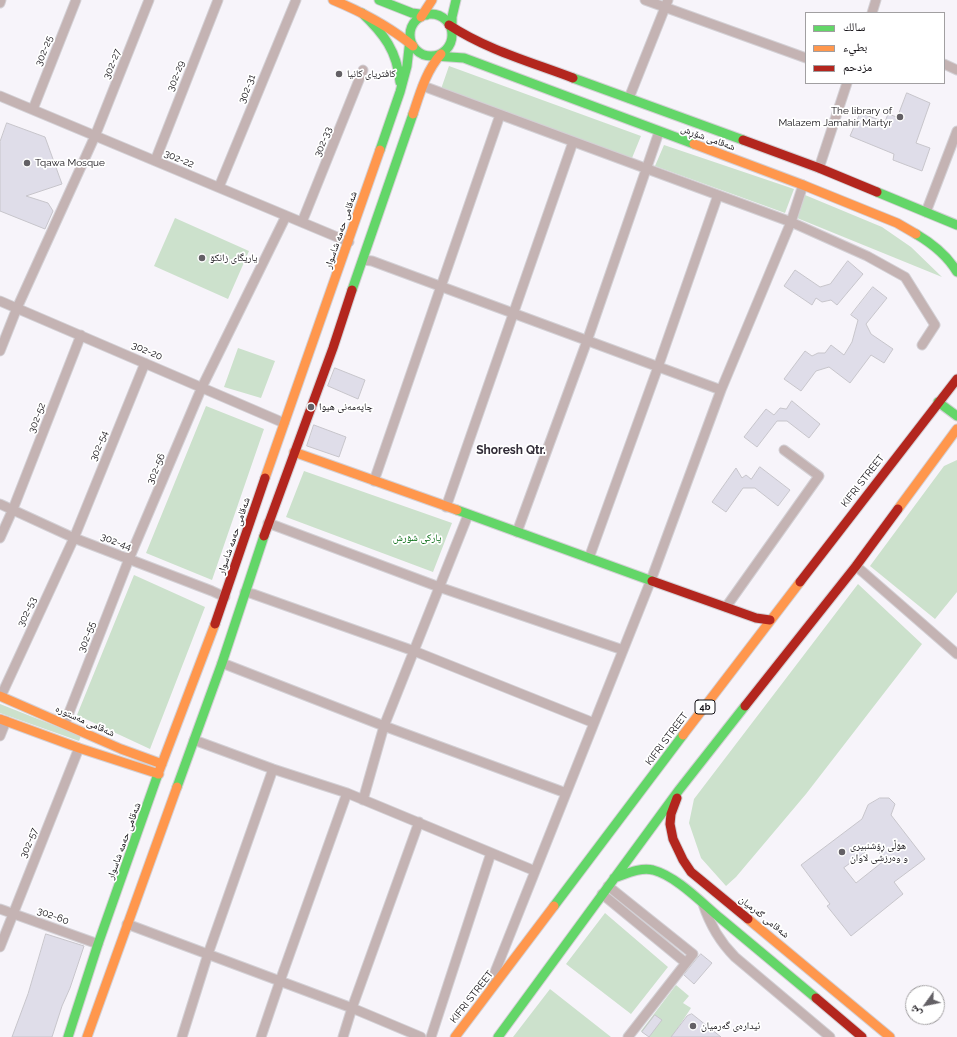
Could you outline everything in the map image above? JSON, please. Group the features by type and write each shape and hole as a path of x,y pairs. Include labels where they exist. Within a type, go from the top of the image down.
{"main road":[{"path":"333,0 349,3 380,29 391,47 399,68 400,92"},
{"path":"379,0 412,13 424,15 434,14 440,16 451,28"},
{"path":"411,43 412,26 424,15 432,0"},
{"path":"362,13 398,32 422,55 439,56 447,50 452,38 452,17 456,0"},
{"name":"شەقامی شۆڕش","path":"451,28 466,36 493,59 659,132 803,185 901,213 926,212 957,225"},
{"name":"شەقامی حەمە شاسوار","path":"87,1037 222,663 268,523 333,348 363,260 370,206 407,66 411,43"},
{"name":"شەقامی شۆڕش","path":"439,56 493,59 629,98 819,168 901,213 949,259 957,272"},
{"name":"شەقامی حەمە شاسوار","path":"68,1037 98,944 162,764 225,597 284,423 349,242 370,206 429,70 439,56"},
{"name":"KIFRI STREET","path":"455,1037 770,620 957,379"},
{"path":"938,402 957,416"},
{"path":"498,1037 679,790 856,566 957,429"},
{"path":"294,452 756,618 770,620"},
{"name":"شەقامی مەستورە","path":"0,696 65,723 121,749 162,764"},
{"path":"3,720 79,748 159,774"},
{"path":"116,760 121,749"},
{"name":"شەقامی گەرمیان","path":"679,790 670,816 671,832 678,852 691,872 890,1037"},
{"path":"614,878 636,871 652,870 667,876 703,904 862,1037"}],"street":[{"name":"302-25","path":"33,109 76,0"},
{"name":"302-27","path":"0,351 17,308 95,136 149,0"},
{"name":"302-29","path":"155,161 218,0"},
{"name":"302-31","path":"219,187 296,0"},
{"path":"645,0 666,4 805,58"},
{"path":"872,12 876,0"},
{"path":"629,98 666,4"},
{"path":"945,64 957,70"},
{"name":"302-33","path":"302,222 363,70"},
{"path":"819,168 846,84"},
{"path":"423,86 718,194 791,222 867,256 905,278 935,325 922,345"},
{"name":"302-22","path":"0,96 349,242"},
{"path":"374,481 500,115"},
{"path":"926,212 957,131"},
{"path":"517,532 587,342 659,132"},
{"path":"446,507 573,142"},
{"path":"485,999 502,952 651,580 721,390 791,222 803,185"},
{"path":"589,558 658,367 718,194"},
{"name":"302-56","path":"129,559 202,387 286,216"},
{"path":"363,260 721,390"},
{"name":"302-20","path":"0,301 284,423"},
{"name":"302-52","path":"0,538 13,510 81,335"},
{"name":"302-54","path":"74,538 145,363"},
{"path":"726,607 819,476 784,450"},
{"name":"302-44","path":"0,504 74,538 225,597"},
{"path":"363,800 384,726 468,515"},
{"path":"268,523 439,587 623,650"},
{"name":"302-53","path":"0,696 74,538"},
{"name":"302-55","path":"65,723 129,559"},
{"path":"856,566 957,654"},
{"path":"245,592 414,651 594,723"},
{"path":"222,663 384,726 566,793"},
{"path":"0,736 3,720"},
{"path":"194,740 272,769 347,793 535,871"},
{"name":"302-57","path":"0,947 79,748"},
{"path":"182,1037 208,954 272,769"},
{"path":"261,1037 347,793"},
{"path":"343,1037 419,822"},
{"path":"431,1037 491,853"},
{"path":"608,886 693,954 628,1037"},
{"path":"602,894 686,963"},
{"path":"703,904 712,928 726,948 830,1037"},
{"name":"302-60","path":"0,909 98,944"},
{"path":"127,924 352,1008 421,1037"}],"green space":[{"path":"449,66 641,136 632,158 441,89"},
{"path":"664,145 794,189 785,213 655,166"},
{"path":"805,195 882,227 911,247 942,277 797,218"},
{"name":"یاریگای زانکۆ","path":"175,218 249,251 228,299 154,266"},
{"path":"238,348 275,361 261,398 224,387"},
{"path":"206,406 264,429 212,580 146,553"},
{"path":"957,460 957,592 935,619 870,566 944,466"},
{"name":"پارکی شۆرش","path":"304,471 452,523 433,572 286,517"},
{"path":"134,575 205,607 150,749 77,715"},
{"path":"858,584 922,644 806,794 736,877 726,886 701,858 689,823 694,799"},
{"path":"0,704 81,736 79,741 0,713"},
{"path":"605,913 668,967 631,1014 566,964"},
{"path":"676,985 689,996 683,1003 691,1008 672,1037 649,1037 641,1031"},
{"path":"550,989 611,1037 513,1037"}],"building":[{"path":"907,93 930,103 916,143 930,148 922,171 893,160 894,154 850,136 860,113 885,122 888,114 897,117"},
{"name":"Tqawa Mosque","path":"7,123 45,137 62,184 26,196 48,203 53,211 45,229 0,211 0,142"},
{"path":"848,261 863,274 837,305 831,300 822,302 816,298 812,305 784,286 795,270 820,287 830,284"},
{"path":"873,287 887,298 866,324 871,334 893,349 884,363 871,355 850,383 829,367 816,371 801,391 784,379 805,351 812,356 818,353 825,353 831,345 844,355 852,342 858,320 851,315"},
{"path":"335,368 365,380 358,399 328,386"},
{"path":"792,401 820,424 809,438 787,421 777,421 757,447 744,437 766,409 774,415 780,408 786,409"},
{"path":"314,425 346,437 339,457 307,446"},
{"path":"760,467 790,490 778,506 755,488 743,488 726,512 712,502 736,468 742,478 746,475 751,479"},
{"name":"هۆڵی ڕۆشنبیری و وەرزشی لاوان","path":"880,798 889,798 895,804 891,815 925,859 894,882 903,894 851,936 827,906 830,904 801,865 862,819 868,805","holes":["874,846 885,860 856,883 844,868"]},
{"path":"46,934 84,946 52,1037 12,1037 28,994"},
{"path":"701,954 712,963 694,984 684,975"},
{"name":"ئیدارەی گەرمیان","path":"692,1014 721,1037 671,1037 687,1016"},
{"path":"655,1015 662,1020 649,1037 642,1032"}],"traffic: fast":[{"path":"379,0 412,13 427,15"},
{"path":"452,31 452,17 456,0"},
{"path":"362,13 377,28 388,44 396,61 400,82"},
{"path":"427,14 435,14 446,20 452,31 452,35 452,39 446,50 435,56 427,56 416,50 410,39 410,31 416,20 427,14"},
{"path":"380,150 400,92 407,66 410,39"},
{"path":"435,56 464,58 694,144"},
{"path":"573,78 743,140"},
{"path":"352,290 413,114"},
{"path":"877,192 957,225"},
{"path":"916,234 939,250 949,260 957,272"},
{"path":"938,402 957,416"},
{"path":"457,510 652,581"},
{"path":"177,787 222,663 264,536"},
{"path":"498,1037 679,790 745,706"},
{"path":"554,906 683,735"},
{"path":"68,1037 98,944 158,774"},
{"path":"614,878 643,869 662,873 688,890 816,998"}],"traffic: slow":[{"path":"333,0 375,20 413,46"},
{"path":"421,17 432,0"},
{"path":"413,114 427,75 441,54"},
{"path":"694,144 803,185 897,223 916,234"},
{"path":"265,478 380,150"},
{"path":"898,509 957,429"},
{"path":"294,452 457,510"},
{"path":"683,735 800,582"},
{"path":"158,774 215,624"},
{"path":"0,696 121,749 162,764"},
{"path":"0,719 79,748 159,774"},
{"path":"87,1037 177,787"},
{"path":"455,1037 554,906"},
{"path":"748,919 890,1037"}],"traffic: jam":[{"path":"449,25 478,42 494,49 573,78"},
{"path":"743,140 819,168 877,192"},
{"path":"264,536 333,348 352,290"},
{"path":"800,582 957,379"},
{"path":"215,624 265,478"},
{"path":"745,706 856,566 898,509"},
{"path":"652,581 756,618 770,620"},
{"path":"677,798 671,814 670,824 673,839 683,860 691,872 748,919"},
{"path":"816,998 862,1037"}],"place":[{"name":"کافتریای کانیا","path":"339,74"},
{"name":"The library of Malazem Jamahir Martyr","path":"900,117"},
{"name":"Tqawa Mosque","path":"27,163"},
{"name":"یاریگای زانکۆ","path":"202,258"},
{"name":"چاپەمەنی هیوا","path":"311,407"},
{"name":"هۆڵی ڕۆشنبیری و وەرزشی لاوان","path":"842,852"},
{"name":"ئیدارەی گەرمیان","path":"693,1026"}],"district":[{"name":"Shoresh Qtr.","path":"511,450"}]}
